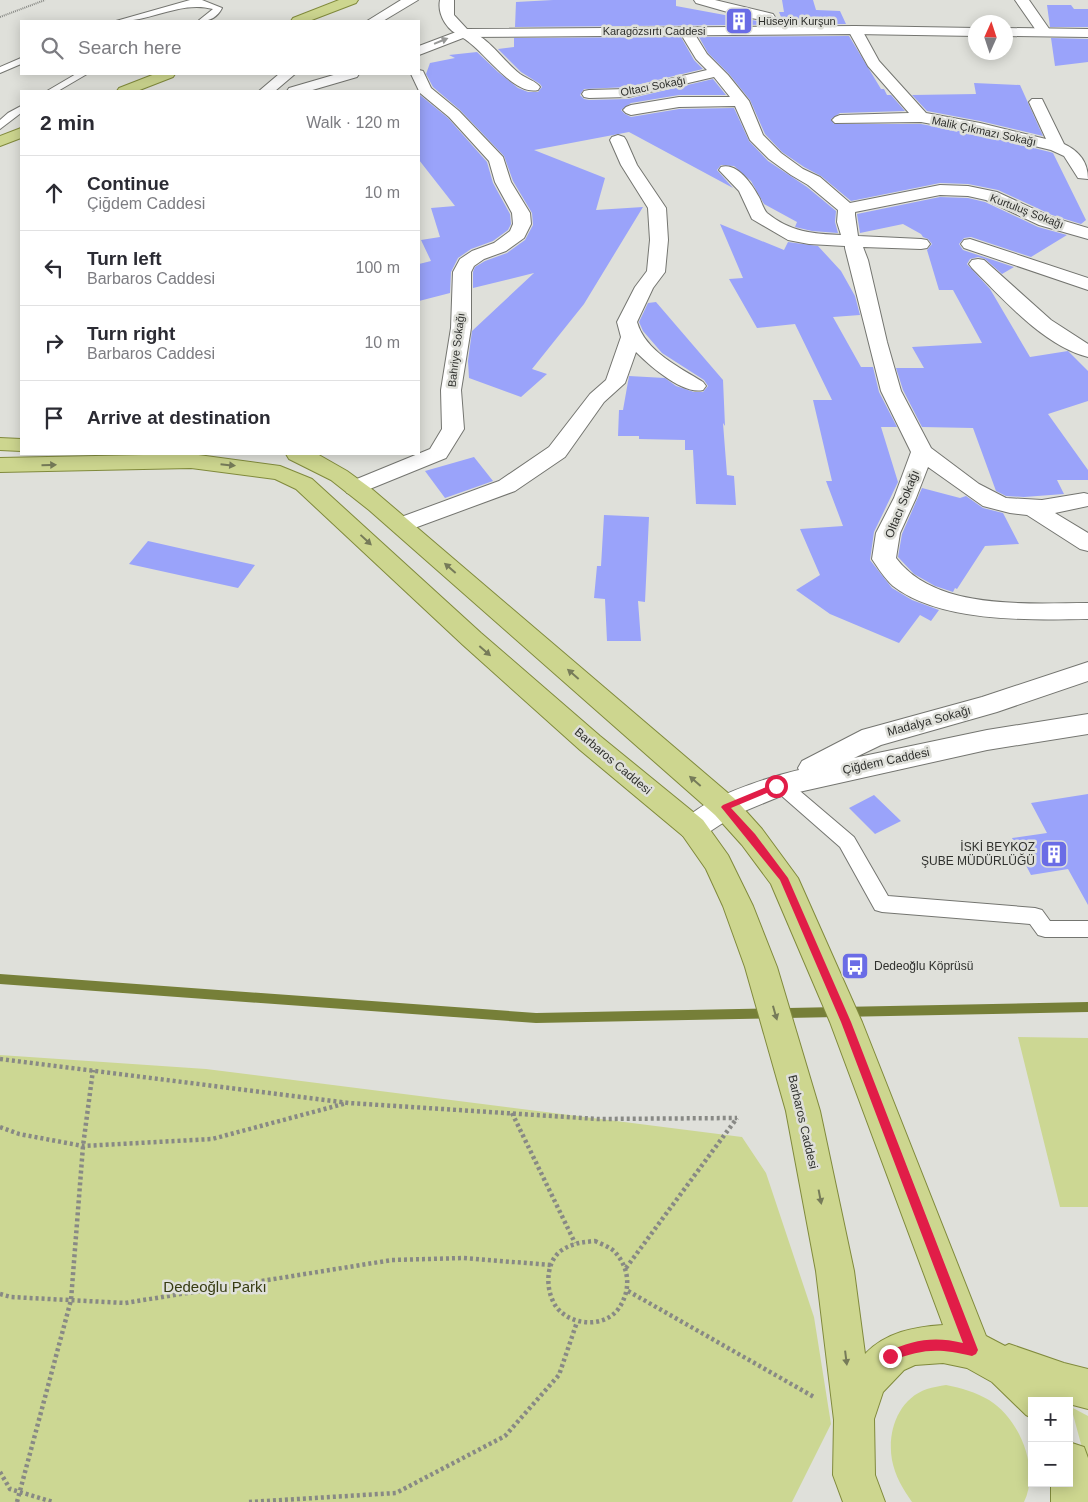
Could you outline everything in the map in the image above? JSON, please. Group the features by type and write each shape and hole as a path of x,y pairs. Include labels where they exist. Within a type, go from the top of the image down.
{"main road":[{"path":"301,20 351,0"},
{"path":"127,90 165,75"},
{"path":"0,141 20,133"},
{"path":"0,444 20,444"},
{"path":"301,455 315,460 355,488 401,525 726,807 752,837 783,878 846,1022 972,1350 1064,1383 1088,1389"},
{"name":"Barbaros Caddesi","path":"0,465 191,461 280,473 304,484 472,639 590,743 693,828 718,863 738,906 761,967 803,1111 835,1271 854,1420 854,1475 864,1502"},
{"name":"Barbaros Caddesi","path":"854,1420 867,1380 890,1356 915,1346 943,1344 972,1350 1006,1368 1036,1397"},
{"path":"843,1502 854,1420"},
{"path":"1072,1487 1072,1502"}],"street":[{"path":"376,20 411,0"},
{"path":"447,0 445,9 448,19 464,33 477,39 511,75 533,87"},
{"path":"701,0 750,14 768,17"},
{"path":"764,0 768,17 780,30"},
{"path":"1022,0 1046,33"},
{"name":"Karagözsırtı Caddesi","path":"464,33 780,30 968,32"},
{"name":"Malik Çıkmazı Sokağı","path":"855,30 873,63 921,117 980,128 1057,147 1070,153 1084,175"},
{"path":"686,31 701,56 741,101 756,137 775,156 797,172 814,181 846,209 844,216 846,224 859,260 872,321 892,391 922,452 972,488 999,504 1032,508 1084,500"},
{"path":"1013,32 1088,33"},
{"path":"420,54 464,33"},
{"name":"Oltacı Sokağı","path":"589,94 628,93 717,72"},
{"path":"267,90 287,75"},
{"path":"297,90 349,75"},
{"name":"Bahriye Sokağı","path":"355,488 438,453 452,429 451,390 461,328 462,272 466,263 478,255 500,247 518,234 522,224 521,213 503,182 497,160 454,114 425,90 418,75"},
{"path":"631,110 678,102 741,101"},
{"path":"1037,102 1057,147"},
{"path":"840,120 921,117"},
{"path":"618,140 629,165 657,208 656,272 644,287 626,322 631,337 660,364 696,386"},
{"path":"727,170 743,184 751,195 758,215 794,236 809,239 921,244"},
{"name":"Kurtuluş Sokağı","path":"846,209 940,190 968,192 991,196 1045,220 1088,234"},
{"path":"970,244 1088,284"},
{"path":"978,264 1021,304 1072,345 1088,351"},
{"path":"401,525 507,486 557,452 597,398 614,383 631,337"},
{"name":"Oltacı Sokağı","path":"922,452 905,498 888,533 884,559 902,582 932,597 986,608 1029,611 1088,611"},
{"path":"1032,508 1088,544"},
{"name":"Madalya Sokağı","path":"778,786 872,737 988,706 1088,671"},
{"name":"Çiğdem Caddesi","path":"693,828 726,807 778,786 987,740 1088,724"}],"lane":[{"path":"124,20 190,4 202,3 218,8 216,12 204,20"},
{"path":"0,70 20,61"},
{"path":"54,90 80,75"},
{"path":"0,126 11,115 20,110"},
{"path":"778,786 847,842 882,904 1035,916 1045,929 1088,929"}],"path":[{"path":"0,18 45,0"},
{"path":"0,1059 350,1103 598,1119 738,1118 626,1268"},
{"path":"17,1502 71,1300 83,1146 93,1070"},
{"path":"0,1127 19,1134 83,1146 212,1139 350,1103"},
{"path":"512,1113 575,1243"},
{"path":"595,1242 614,1251 626,1268 628,1291 618,1310 600,1322 577,1322 558,1309 548,1288 551,1265 560,1252 575,1243 595,1242"},
{"path":"0,1294 11,1297 125,1303 392,1260 463,1258 551,1265"},
{"path":"628,1291 854,1420"},
{"path":"248,1502 396,1493 505,1436 558,1375 577,1322"},
{"path":"0,1472 10,1489 53,1502"}],"green space":[{"path":"1018,1037 1088,1038 1088,1207 1060,1207"},
{"name":"Dedeoğlu Parkı","path":"0,1055 206,1069 742,1137 766,1173 814,1317 831,1424 792,1502 0,1502"},
{"path":"946,1385 958,1387 984,1397 1000,1408 1010,1419 1018,1432 1028,1460 1028,1487 1024,1502 912,1502 897,1477 893,1466 891,1438 893,1428 902,1408 917,1394 934,1387"},
{"path":"1073,1408 1088,1416 1088,1470 1073,1414"}],"building":[{"path":"553,0 676,0 676,6 768,23 777,17 781,17 779,12 784,12 782,0 813,0 816,10 840,11 846,24 515,27 516,2"},
{"path":"1047,5 1071,5 1074,9 1088,9 1088,27 1050,27"},
{"path":"849,36 881,89 884,89 887,95 891,95 905,111 840,113 831,119 834,124 921,124 980,135 1053,153 1086,220 1081,224 1052,215 998,190 968,184 940,183 851,201 821,176 782,152 765,134 750,100 729,74 708,53 699,37"},
{"path":"681,37 694,60 703,69 628,87 584,89 580,95 584,99 589,100 628,99 713,79 726,95 679,95 631,103 621,110 631,117 679,109 734,108 749,141 768,161 807,187 836,211 835,222 838,233 812,231 795,227 797,222 764,204 751,181 734,166 721,165 717,170 733,188 629,132 534,150 605,178 596,210 643,207 584,304 532,369 547,374 521,397 469,378 468,361 472,331 534,273 473,288 473,272 475,267 507,253 525,240 533,225 532,213 513,181 504,156 460,110 433,87 426,74 430,63 455,58 449,55 477,52 518,88 528,92 538,92 542,87 540,84 521,72 498,49 514,47 514,38"},
{"path":"1051,38 1088,39 1088,62 1055,66"},
{"path":"974,83 1020,85 1043,136 927,111 912,95 976,94"},
{"path":"420,95 448,118 487,162 493,183 510,214 511,224 508,230 493,241 471,249 458,258 451,272 450,293 420,301 420,264 431,261 421,240 440,237 431,208 455,206 420,161"},
{"path":"940,197 968,198 985,202 1038,227 1067,235 1031,257 971,237 964,238 959,244 963,250 1014,267 1002,274 985,259 978,257 970,259 967,264 990,289 1030,357 1068,351 1088,371 1088,401 1048,414 1088,470 1088,480 1057,480 1064,494 1024,497 1006,496 996,491 973,428 922,427 903,390 896,368 924,368 912,347 982,343 953,290 939,290 927,250 932,244 928,239 903,224 860,233 857,214"},
{"path":"720,224 784,250 788,242 818,246 841,271 855,296 860,315 833,317 861,367 873,367 879,392 897,427 881,427 898,482 874,532 870,560 892,588 912,600 939,610 931,621 920,615 899,643 830,614 796,590 820,575 800,529 843,526 826,481 832,481 813,400 832,400 795,324 757,328 729,279 743,278"},
{"path":"656,302 723,380 725,426 723,423 727,475 734,476 736,505 696,504 693,450 685,450 685,440 639,439 639,436 618,436 619,410 623,410 629,376 665,378 676,386 694,392 703,392 708,386 704,380 662,353 643,331 639,322 648,303"},
{"path":"474,457 493,481 445,498 425,471"},
{"path":"922,488 960,498 966,496 983,508 1003,513 1019,544 985,546 957,589 955,588 953,592 935,586 914,574 898,557 902,534"},
{"path":"604,515 649,517 645,602 638,601 641,641 607,641 605,599 594,598 597,566 601,566"},
{"path":"148,541 255,565 238,588 129,564"},
{"name":"İSKİ BEYKOZ ŞUBE MÜDÜRLÜĞÜ","path":"1088,794 1088,905 1068,869 1031,875 1012,838 1047,833 1031,803"},
{"path":"874,795 901,821 875,834 849,808"}],"waterway":[{"path":"0,979 536,1018 1088,1007"}],"place":[{"name":"Hüseyin Kurşun","path":"739,21"},
{"name":"İSKİ BEYKOZ ŞUBE MÜDÜRLÜĞÜ","path":"1054,854"},
{"name":"Dedeoğlu Köprüsü","path":"855,966"}],"route":[{"path":"776,786 726,807 783,878 846,1022 876,1105 972,1350 943,1344 915,1346 890,1356"}]}
